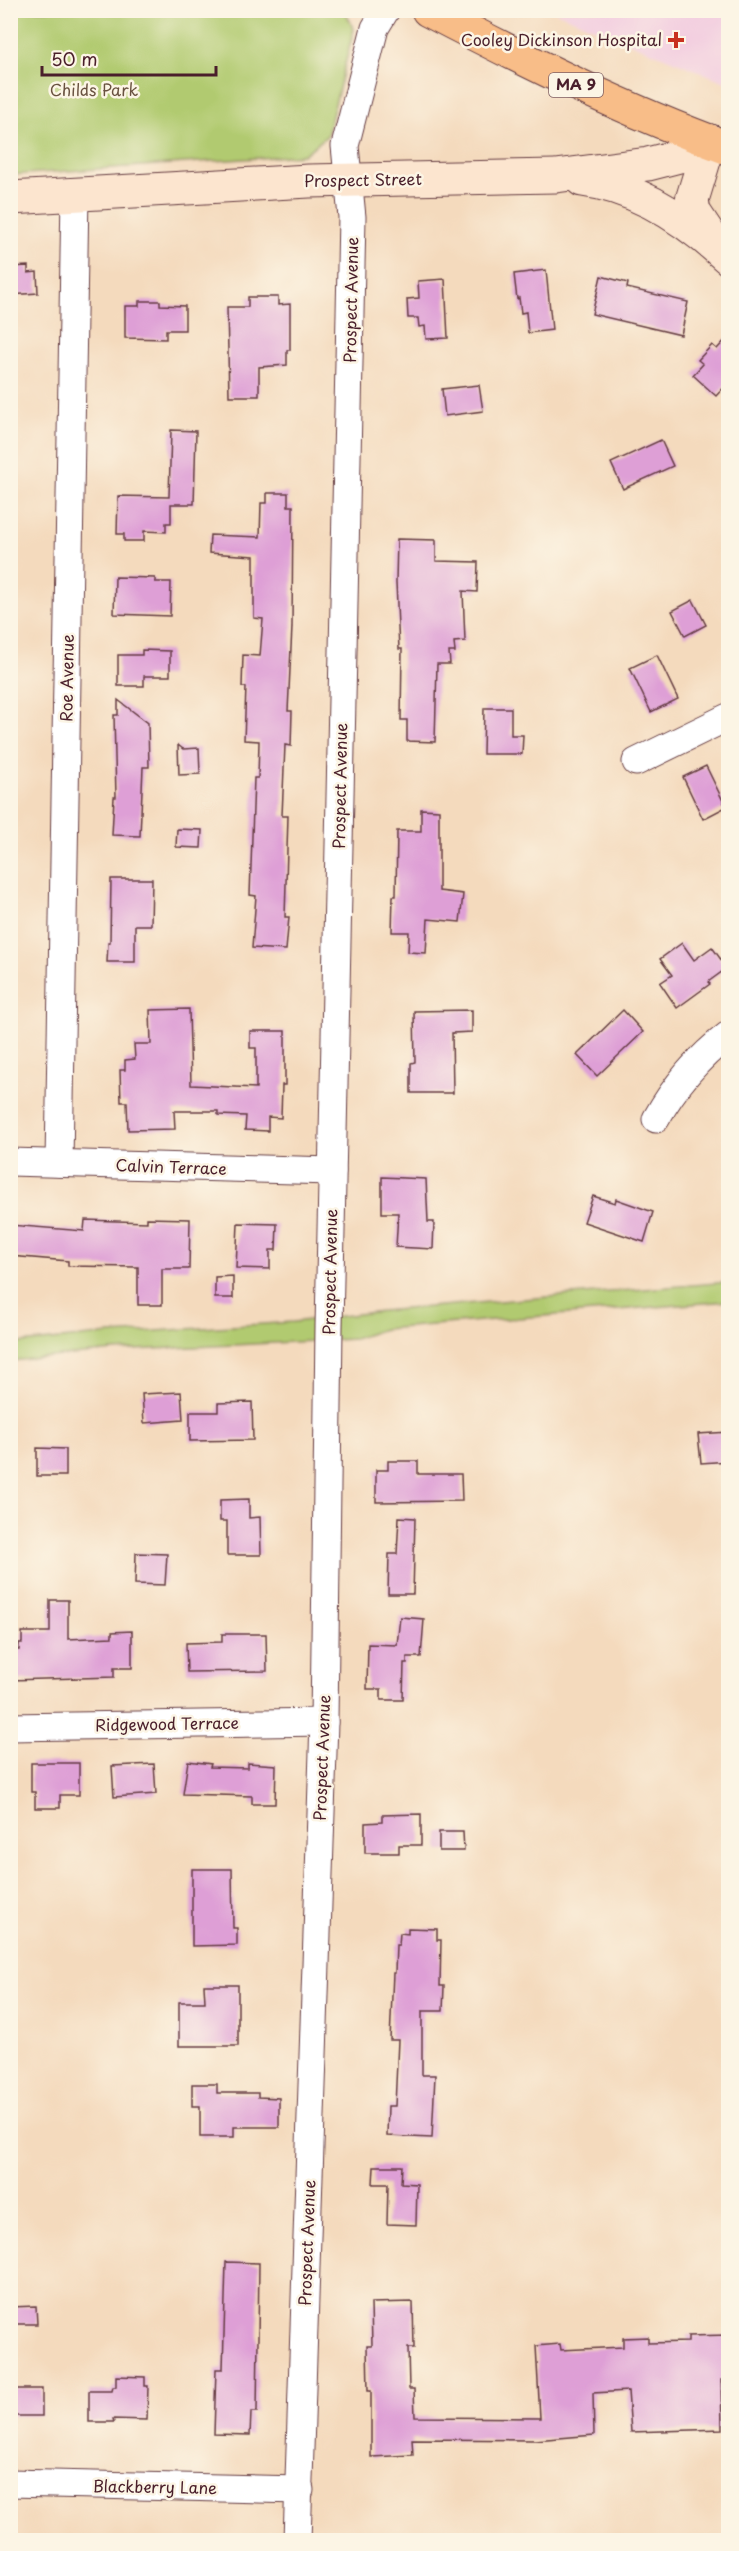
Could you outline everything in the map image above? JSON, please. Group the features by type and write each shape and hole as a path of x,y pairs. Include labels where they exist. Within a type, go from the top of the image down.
{"highway":[{"name":"MA 9","path":"428,10 554,75 647,118 719,145"}],"main road":[{"name":"Prospect Street","path":"10,198 349,179 556,176 648,164 719,145"},
{"path":"719,145 692,200 699,221 724,253"},
{"path":"556,176 597,182 644,199 676,216 724,253"}],"street":[{"name":"Prospect Avenue","path":"297,2541 324,1722 332,1172 352,229 345,146 375,28 386,10"},
{"name":"Roe Avenue","path":"59,1163 75,194"},
{"path":"636,762 729,717"},
{"path":"656,1119 671,1092 684,1077 729,1035"},
{"name":"Calvin Terrace","path":"10,1162 332,1172"},
{"name":"Ridgewood Terrace","path":"10,1727 324,1722"},
{"name":"Blackberry Lane","path":"10,2483 300,2490"}],"shaded area":[{"name":"Cooley Dickinson Hospital","path":"553,11 728,11 728,83 693,69"}],"green space":[{"name":"Childs Park","path":"11,10 345,11 354,29 327,136 303,155 11,175"},
{"path":"728,1282 728,1301 384,1329 354,1339 114,1351 11,1361 11,1344 111,1334 293,1322 382,1311"}],"building":[{"path":"28,266 28,273 37,272 38,293 10,295 10,267"},
{"path":"546,270 552,330 528,333 526,312 521,313 514,274"},
{"path":"601,276 628,283 627,288 688,302 681,335 592,314"},
{"path":"445,279 448,338 426,339 425,326 419,327 418,318 408,318 407,299 419,298 418,281"},
{"path":"248,297 278,297 278,305 290,304 290,350 287,350 287,365 259,367 259,396 229,396 227,307 248,307"},
{"path":"139,301 160,301 160,305 185,306 185,330 166,330 166,339 125,338 125,306 139,306"},
{"path":"729,336 729,382 716,396 693,375 703,364 698,360 712,345 717,349"},
{"path":"479,385 483,411 445,416 442,389"},
{"path":"171,430 196,431 194,504 171,504 171,523 166,523 166,532 144,531 144,541 124,541 124,534 117,534 118,496 169,497"},
{"path":"661,440 673,466 623,489 611,463"},
{"path":"267,493 288,493 288,506 293,506 292,627 288,711 292,711 291,746 285,745 282,816 288,816 285,917 289,917 286,950 252,948 256,896 250,895 254,778 258,778 259,741 244,740 246,687 242,687 243,655 260,656 263,619 254,618 254,556 209,553 210,535 260,537 261,503 267,503"},
{"path":"397,539 436,540 436,561 478,562 477,592 463,591 465,641 454,642 455,652 449,652 450,664 437,664 435,742 407,741 407,720 401,720 402,649 399,649"},
{"path":"115,577 155,578 155,582 171,582 170,616 114,614"},
{"path":"693,600 706,625 685,636 672,611"},
{"path":"142,650 170,651 170,676 144,676 144,686 118,686 118,655 142,655"},
{"path":"657,655 678,699 651,712 630,668"},
{"path":"118,700 148,723 149,767 143,767 140,836 112,835 114,797 116,797 114,715 118,715"},
{"path":"484,708 511,708 511,735 523,735 522,754 483,754"},
{"path":"178,745 183,749 199,748 200,774 179,775"},
{"path":"706,766 726,807 703,819 683,777"},
{"path":"421,809 439,810 439,891 463,894 460,922 428,919 426,953 408,952 409,932 392,932 393,896 396,896 397,831 421,831"},
{"path":"177,829 202,830 201,848 176,847"},
{"path":"111,879 152,879 151,925 135,925 135,962 107,962 108,942 110,942"},
{"path":"682,943 694,960 712,947 727,968 708,982 710,984 677,1008 660,983 672,975 660,959"},
{"path":"189,1009 191,1085 256,1088 256,1048 250,1048 250,1031 285,1031 285,1085 282,1085 281,1118 268,1117 268,1131 245,1130 246,1116 218,1115 218,1111 174,1111 175,1129 128,1130 127,1102 121,1102 120,1070 125,1070 125,1060 135,1059 134,1044 151,1044 150,1010"},
{"path":"472,1010 472,1032 452,1033 453,1093 411,1093 411,1063 415,1062 414,1011"},
{"path":"623,1010 643,1032 597,1076 577,1055"},
{"path":"382,1177 426,1179 428,1222 434,1222 433,1249 396,1247 398,1213 382,1213"},
{"path":"593,1196 615,1203 616,1199 653,1212 644,1242 584,1222"},
{"path":"147,1218 190,1219 189,1269 162,1269 162,1305 138,1305 138,1267 68,1266 68,1261 10,1256 10,1225 84,1231 85,1220 147,1222"},
{"path":"238,1223 277,1224 276,1250 270,1250 270,1269 236,1268"},
{"path":"233,1276 233,1298 215,1298 215,1277"},
{"path":"181,1392 183,1420 144,1423 142,1394"},
{"path":"252,1402 253,1440 190,1441 190,1412 218,1412 218,1403"},
{"path":"729,1432 729,1461 701,1463 698,1434"},
{"path":"37,1448 66,1449 66,1476 37,1476"},
{"path":"388,1461 418,1461 418,1474 461,1474 462,1501 376,1502 376,1470 388,1470"},
{"path":"249,1499 249,1518 260,1517 261,1555 227,1555 227,1521 220,1521 220,1500"},
{"path":"399,1517 415,1518 413,1594 388,1594 389,1554 397,1554"},
{"path":"136,1553 167,1554 165,1585 135,1584"},
{"path":"50,1600 68,1600 68,1639 112,1637 112,1632 132,1631 132,1668 114,1668 114,1677 10,1680 10,1659 15,1658 15,1650 19,1650 19,1643 22,1643 22,1632 50,1632"},
{"path":"400,1617 424,1619 421,1657 407,1657 407,1663 404,1663 403,1700 381,1700 381,1689 367,1689 368,1644 397,1645"},
{"path":"222,1634 266,1634 267,1671 187,1672 186,1643 222,1642"},
{"path":"188,1761 211,1764 210,1767 248,1768 248,1763 276,1765 275,1804 252,1804 252,1796 183,1794"},
{"path":"31,1763 79,1763 79,1795 60,1795 60,1808 35,1808 35,1792 31,1792"},
{"path":"154,1764 156,1794 114,1797 112,1766"},
{"path":"421,1814 421,1845 399,1845 399,1853 365,1853 365,1823 382,1822 382,1815"},
{"path":"439,1832 463,1832 464,1851 439,1851"},
{"path":"192,1869 232,1869 233,1928 237,1928 237,1945 192,1946"},
{"path":"408,1928 437,1929 437,1940 441,1940 440,1986 444,1986 443,2011 422,2011 422,2075 435,2075 432,2138 387,2136 388,2106 395,2106 398,2040 390,2040 393,1973 395,1973 396,1945 399,1945 400,1933 408,1934"},
{"path":"204,1985 238,1985 238,2046 179,2046 179,2002 205,2002"},
{"path":"192,2084 217,2084 217,2093 258,2093 258,2097 279,2098 279,2127 234,2127 234,2137 200,2137 200,2106 192,2106"},
{"path":"374,2166 402,2166 401,2183 417,2184 416,2225 387,2224 388,2184 373,2184"},
{"path":"226,2262 259,2263 257,2412 251,2412 250,2435 214,2434 216,2369 223,2369"},
{"path":"413,2302 414,2348 408,2348 409,2389 414,2389 415,2417 540,2418 536,2346 560,2344 561,2350 623,2347 623,2338 648,2337 648,2343 688,2342 688,2336 729,2335 729,2379 721,2380 722,2429 631,2432 628,2391 593,2393 594,2435 535,2440 412,2439 413,2455 371,2457 371,2391 368,2391 367,2346 372,2346 371,2303"},
{"path":"36,2306 37,2324 10,2324 10,2307"},
{"path":"116,2376 145,2377 145,2386 148,2386 147,2420 113,2419 114,2422 89,2422 89,2391 112,2391 113,2387 116,2387"},
{"path":"10,2389 42,2389 42,2416 10,2416"}],"place":[{"name":"Cooley Dickinson Hospital","path":"676,40"}]}
